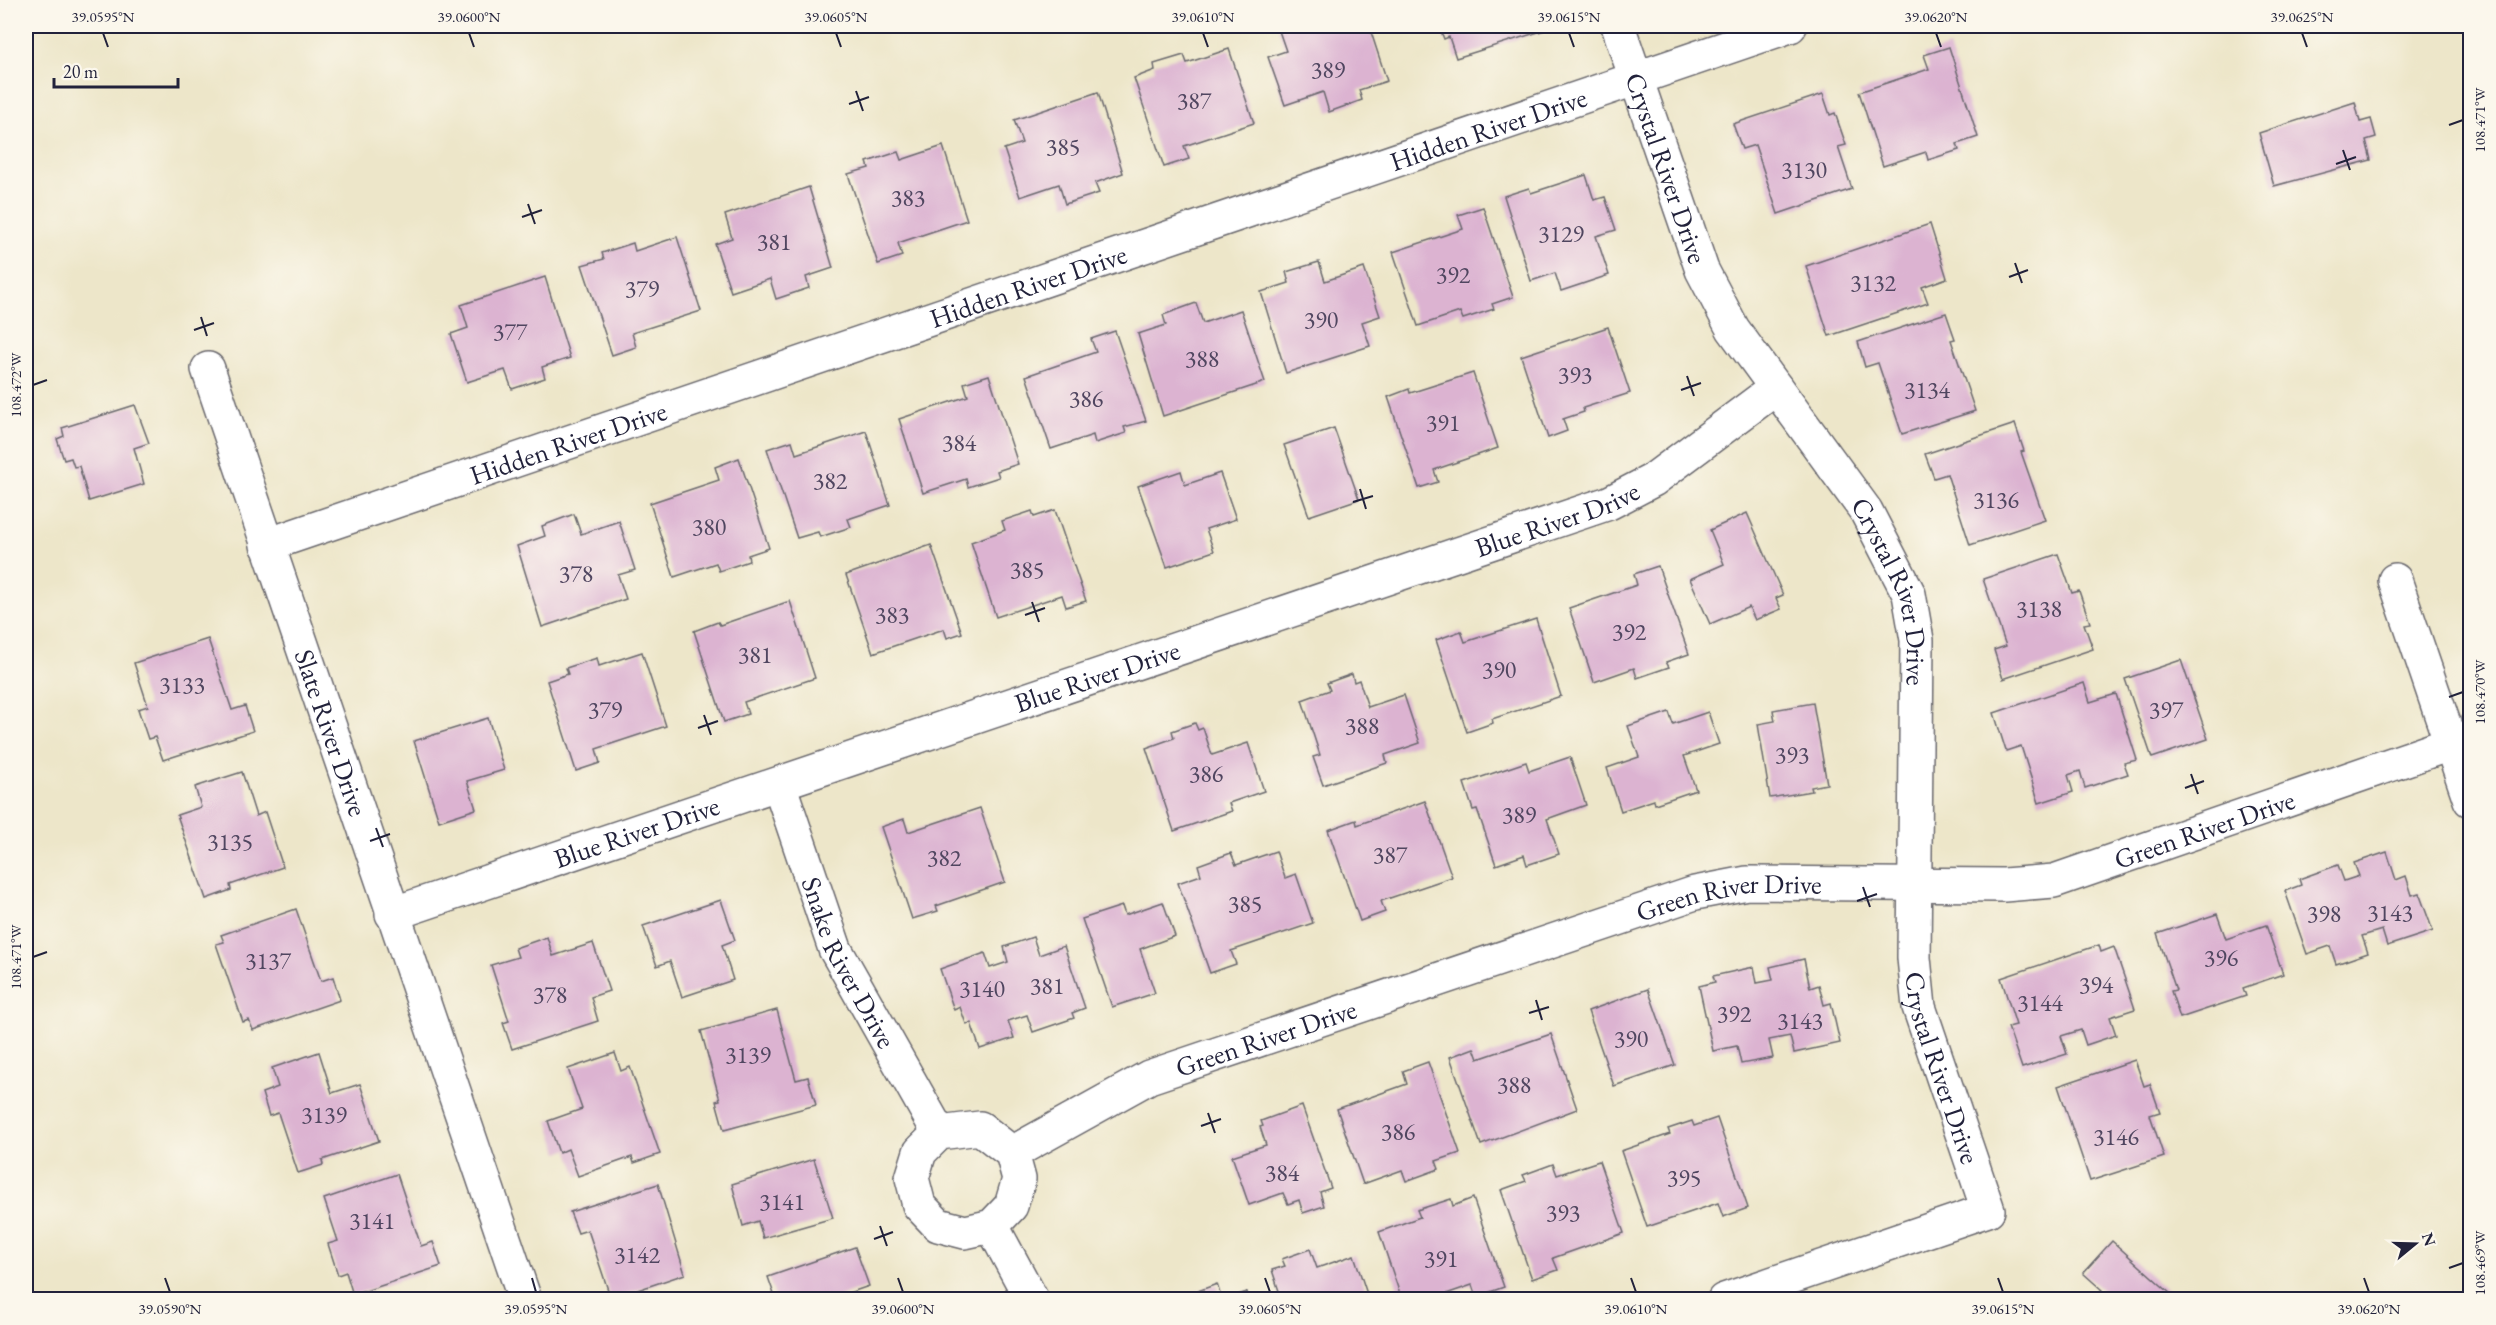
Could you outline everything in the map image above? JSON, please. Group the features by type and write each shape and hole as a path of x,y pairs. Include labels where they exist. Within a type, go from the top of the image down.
{"street":[{"name":"Crystal River Drive","path":"1618,26 1702,270 1733,329 1866,511 1909,594 1917,640 1914,958 1919,1007 1988,1210 1724,1299"},
{"name":"Hidden River Drive","path":"267,545 1790,26"},
{"name":"Slate River Drive","path":"208,369 525,1299"},
{"name":"Blue River Drive","path":"392,914 1610,503 1653,480 1776,388"},
{"path":"2396,580 2461,741 2470,800"},
{"name":"Green River Drive","path":"1012,1153 1149,1077 1695,894 1747,884 2004,885 2054,881 2461,741"},
{"name":"Snake River Drive","path":"778,784 835,950 939,1132"},
{"path":"980,1128 1012,1153 1019,1179 1011,1206 992,1226 965,1232 939,1225 919,1205 912,1178 920,1152 939,1132 980,1128"},
{"path":"992,1226 1032,1299"}],"building":[{"path":"1284,26 1369,26 1387,81 1359,90 1362,100 1329,112 1323,92 1285,105 1268,57 1286,51 1278,28"},
{"path":"1439,26 1544,26 1545,30 1456,58 1449,37 1444,39"},
{"path":"1949,47 1978,137 1957,144 1959,150 1928,160 1926,152 1883,166 1859,92 1929,69 1924,55"},
{"path":"1229,49 1254,123 1184,146 1189,159 1164,167 1134,78 1155,70 1154,64 1184,55 1187,63"},
{"path":"1098,92 1123,173 1095,183 1099,193 1065,204 1059,184 1020,197 1004,149 1022,143 1014,120"},
{"path":"1823,94 1830,115 1835,113 1846,145 1838,147 1852,189 1778,214 1755,145 1742,149 1733,124"},
{"path":"2355,102 2360,122 2371,119 2376,137 2366,140 2371,160 2274,186 2259,133"},
{"path":"943,146 967,220 898,243 902,256 878,264 848,174 869,168 867,162 898,152 901,160"},
{"path":"1586,175 1594,200 1605,197 1616,230 1596,236 1609,275 1561,291 1555,273 1531,281 1504,196 1529,188 1531,193"},
{"path":"809,187 833,268 806,277 809,288 776,299 770,279 731,292 715,244 732,238 725,215"},
{"path":"1483,207 1513,297 1492,304 1494,309 1463,319 1460,312 1418,326 1393,252 1463,229 1458,215"},
{"path":"1930,224 1947,278 1922,287 1928,303 1829,336 1806,266"},
{"path":"677,237 701,311 632,333 636,347 612,355 582,265 604,259 602,253 633,243 635,251"},
{"path":"1319,262 1325,281 1364,268 1380,316 1362,322 1370,346 1286,373 1261,292 1289,283 1286,272"},
{"path":"545,277 570,358 542,367 545,378 512,389 505,370 467,382 451,334 468,328 461,305"},
{"path":"1196,303 1203,323 1241,310 1265,382 1163,416 1138,334 1166,325 1163,315"},
{"path":"1946,313 1955,339 1951,340 1975,411 1902,434 1878,363 1865,367 1858,342"},
{"path":"1608,327 1630,393 1583,408 1584,412 1563,419 1567,431 1548,438 1521,356"},
{"path":"1115,331 1146,421 1124,427 1126,433 1095,443 1093,435 1051,449 1026,376 1096,352 1091,339"},
{"path":"1473,373 1498,448 1434,470 1438,482 1419,488 1388,397 1409,389 1410,393"},
{"path":"989,375 1018,464 997,471 999,477 968,487 966,479 923,493 899,419 968,396 964,383"},
{"path":"135,405 149,443 134,448 144,484 89,501 79,466 74,467 71,458 64,460 57,439 64,436 62,428"},
{"path":"2015,424 2024,451 2021,452 2045,520 1970,545 1947,474 1934,478 1925,454"},
{"path":"1334,428 1359,499 1309,516 1284,445"},
{"path":"866,431 890,505 848,519 851,527 820,537 818,532 797,538 767,449 792,441 796,454"},
{"path":"739,458 769,548 748,555 749,561 719,571 716,563 674,577 650,503 719,480 715,467"},
{"path":"1181,471 1185,485 1220,473 1236,519 1206,529 1214,551 1167,567 1138,486"},
{"path":"1055,510 1086,601 1066,607 1062,595 996,617 971,542 1005,530 1002,521 1032,511 1034,517"},
{"path":"1747,513 1783,595 1776,598 1781,609 1755,620 1749,607 1710,624 1690,579 1724,564 1710,530"},
{"path":"574,514 581,534 619,521 635,570 618,575 626,599 542,627 517,546 545,536 542,526"},
{"path":"931,545 962,633 947,638 944,629 873,653 846,575"},
{"path":"2058,554 2072,593 2079,591 2090,623 2084,624 2093,649 2003,679 1994,650 2006,646 1983,579"},
{"path":"1658,566 1689,654 1666,662 1669,667 1637,678 1634,668 1594,682 1569,608 1637,585 1634,574"},
{"path":"790,601 815,678 744,702 748,714 724,722 694,631 718,622 720,625"},
{"path":"1536,619 1561,696 1492,719 1493,723 1467,732 1436,640 1461,631 1465,642"},
{"path":"208,639 232,710 245,706 253,731 163,760 155,737 148,739 138,709 148,706 134,663"},
{"path":"642,652 666,726 596,749 600,763 576,771 547,681 568,674 566,668 597,658 599,666"},
{"path":"2181,660 2208,739 2152,758 2125,679"},
{"path":"1352,674 1354,682 1359,680 1368,707 1404,695 1420,743 1385,755 1387,763 1323,785 1313,757 1320,755 1302,700 1330,690 1327,683"},
{"path":"2084,683 2090,702 2116,694 2137,760 2124,763 2128,774 2085,788 2080,771 2068,775 2073,792 2039,803 2021,746 2006,751 1994,713"},
{"path":"1813,703 1827,784 1811,787 1812,791 1770,798 1758,724 1775,721 1773,710"},
{"path":"1669,712 1673,724 1708,712 1719,744 1684,756 1696,790 1655,804 1654,800 1621,811 1607,768 1639,757 1628,726"},
{"path":"488,718 504,770 467,781 476,809 439,821 414,741"},
{"path":"1195,723 1198,730 1203,728 1212,755 1248,743 1264,791 1229,803 1232,811 1174,831 1146,748 1174,738 1172,731"},
{"path":"1570,757 1586,805 1547,819 1559,854 1527,865 1524,855 1496,865 1477,809 1473,810 1464,783 1526,762 1529,771"},
{"path":"242,772 256,816 265,812 283,867 230,885 231,890 206,899 177,815 201,807 195,787"},
{"path":"1425,801 1452,877 1381,901 1385,912 1360,921 1328,830 1356,820 1357,825"},
{"path":"980,808 1005,882 936,906 938,911 912,919 881,827 904,819 908,832"},
{"path":"1276,851 1285,878 1296,874 1313,923 1231,951 1236,964 1210,973 1178,883 1201,875 1198,865 1231,853 1236,865"},
{"path":"2387,852 2396,880 2406,876 2412,895 2419,893 2433,931 2387,946 2382,930 2362,936 2368,953 2336,964 2330,946 2307,954 2285,891 2301,885 2299,879 2338,865 2344,881 2359,876 2354,863"},
{"path":"721,900 735,940 722,945 733,980 682,997 670,961 657,966 643,926"},
{"path":"1163,902 1175,936 1140,949 1155,993 1112,1007 1082,919 1122,906 1125,915"},
{"path":"296,909 321,981 333,977 340,1000 253,1030 249,1020 243,1022 216,944 224,942 221,935"},
{"path":"2217,914 2226,939 2266,925 2283,974 2243,988 2246,996 2180,1018 2171,991 2176,990 2157,934"},
{"path":"547,937 553,956 593,943 609,991 591,997 598,1021 512,1049 503,1023 509,1021 491,965 518,957 515,948"},
{"path":"1033,937 1039,955 1064,946 1085,1008 1072,1013 1074,1018 1033,1032 1027,1015 1008,1021 1014,1038 980,1049 971,1023 966,1024 960,1007 954,1010 940,969 985,953 990,968 1008,962 1004,947"},
{"path":"2099,945 2101,952 2114,947 2135,1009 2110,1017 2116,1035 2086,1045 2081,1030 2061,1036 2067,1054 2022,1068 2008,1027 2016,1025 2001,978"},
{"path":"1804,959 1810,988 1819,985 1824,1005 1831,1003 1840,1043 1794,1053 1790,1036 1769,1040 1773,1058 1741,1064 1737,1046 1713,1051 1699,986 1715,982 1713,976 1754,967 1757,983 1773,980 1770,967"},
{"path":"1648,989 1675,1065 1614,1086 1588,1011"},
{"path":"777,1010 796,1080 808,1077 816,1105 724,1130 716,1101 720,1100 701,1031"},
{"path":"1551,1034 1577,1109 1481,1145 1450,1057 1474,1048 1478,1059"},
{"path":"319,1052 332,1093 360,1084 379,1141 322,1160 323,1165 298,1173 278,1113 269,1116 262,1093 278,1087 272,1068"},
{"path":"615,1053 621,1071 630,1067 660,1154 634,1163 632,1157 578,1176 568,1149 559,1153 548,1121 582,1109 568,1069"},
{"path":"2135,1060 2144,1086 2150,1084 2160,1112 2150,1115 2164,1157 2090,1181 2058,1086"},
{"path":"1428,1062 1460,1153 1436,1161 1439,1169 1406,1181 1402,1170 1363,1184 1337,1109 1407,1084 1403,1071"},
{"path":"1302,1106 1331,1188 1320,1192 1324,1206 1303,1213 1299,1200 1288,1204 1283,1193 1249,1205 1232,1156 1266,1145 1260,1127 1263,1126 1261,1121"},
{"path":"1717,1118 1748,1208 1723,1217 1718,1203 1647,1227 1621,1151 1670,1134 1668,1129 1692,1121 1694,1126"},
{"path":"814,1159 833,1218 763,1238 758,1221 743,1226 732,1184"},
{"path":"1599,1161 1624,1233 1553,1258 1558,1270 1532,1279 1501,1190 1526,1181 1523,1175 1553,1164 1557,1175"},
{"path":"397,1174 421,1246 433,1242 441,1266 353,1295 346,1272 338,1275 328,1244 338,1241 324,1199"},
{"path":"658,1184 685,1274 611,1299 588,1230 578,1233 570,1212"},
{"path":"1473,1198 1504,1287 1476,1297 1472,1285 1429,1300 1402,1300 1379,1232 1420,1217 1417,1210 1451,1199 1453,1206"},
{"path":"2112,1241 2171,1294 2166,1300 2093,1300 2102,1290 2083,1273"},
{"path":"855,1247 869,1286 840,1296 841,1300 776,1300 768,1277"},
{"path":"1310,1249 1317,1268 1354,1255 1369,1300 1282,1300 1272,1270 1285,1266 1282,1259"},
{"path":"1217,1284 1222,1300 1189,1300 1187,1295"},
{"path":"1247,1292 1249,1300 1225,1300 1225,1299"},
{"path":"698,1294 700,1300 682,1300 682,1299"}]}
